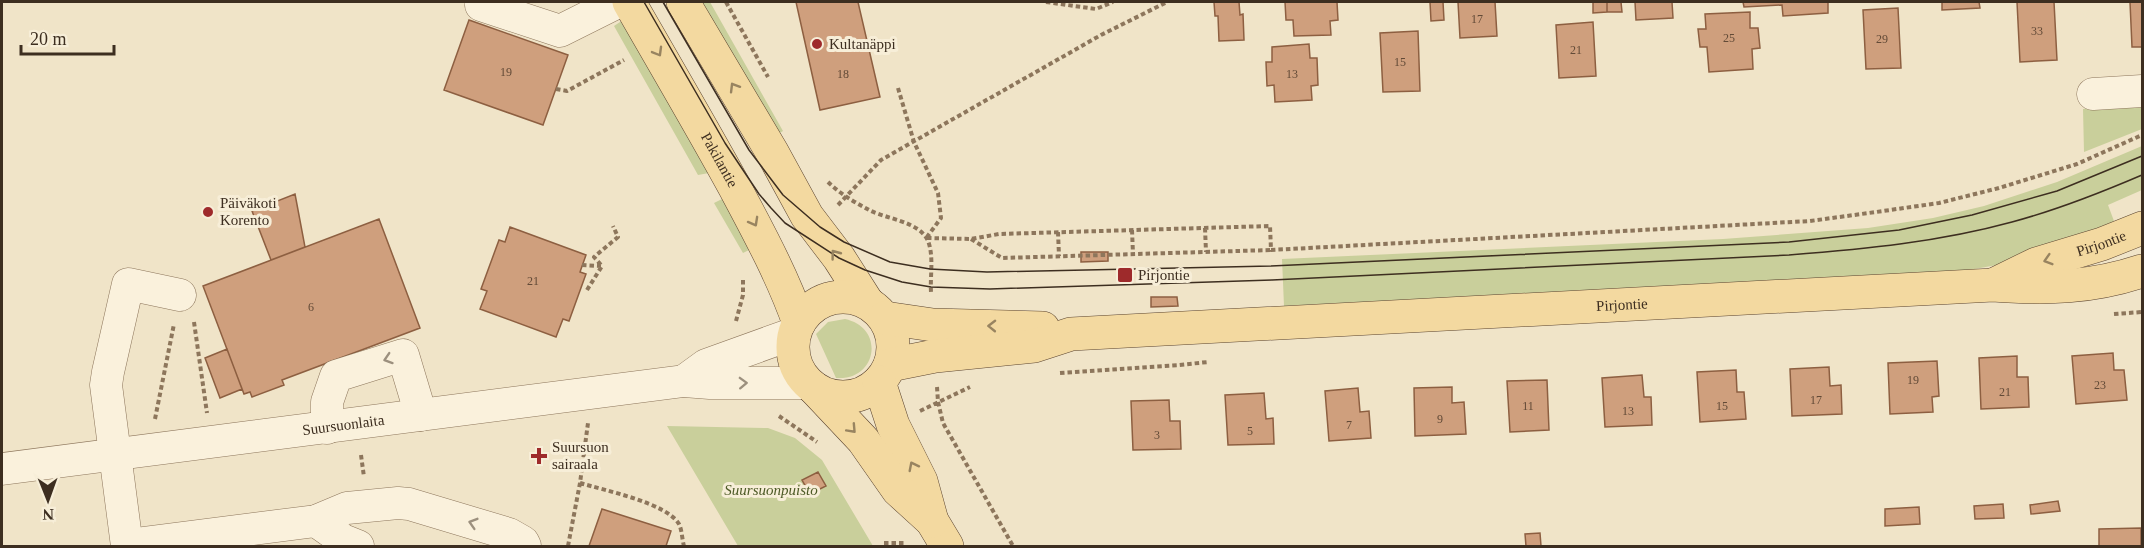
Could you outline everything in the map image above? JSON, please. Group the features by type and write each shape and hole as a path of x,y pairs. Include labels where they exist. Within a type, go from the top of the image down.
{"main road":[{"name":"Pakilantie","path":"629,2 716,153 769,251 789,294 797,328"},
{"path":"683,2 782,168 807,216 876,310 894,341 885,374 893,425 921,481 939,534"},
{"name":"Pirjontie","path":"1993,285 2036,264 2102,244 2142,228"},
{"name":"Pirjontie","path":"876,310 933,325 1035,327 1071,334 1993,285 2039,288 2074,286 2142,271"},
{"path":"876,310 848,297 828,299 811,308 797,328 794,357 799,371 863,440 898,490 939,534"},
{"name":"Pirjontie","path":"885,374 935,356 1034,346 1071,334"},
{"path":"810,384 825,393 844,397 858,395 885,374"}],"street":[{"path":"481,6 560,31 618,2"},
{"path":"2093,94 2142,91"},
{"path":"180,295 128,284 106,385 127,546 275,537 347,508 398,503 409,504 509,534 523,542 525,546"},
{"name":"Suursuonlaita","path":"684,381 706,365 797,328"},
{"path":"327,428 327,402 336,376 403,355 422,416"},
{"name":"Suursuonlaita","path":"2,469 684,381 810,384"},
{"path":"316,521 343,540 358,546"}],"path":[{"path":"726,2 774,87"},
{"path":"1046,2 1096,9 1113,2"},
{"path":"931,296 930,253 927,238 917,229 872,211 845,196 881,160 1101,35 1167,2"},
{"path":"556,89 567,91 624,60"},
{"path":"898,88 914,141 938,193 941,218 927,238"},
{"path":"971,239 1002,258 1271,250 1798,221 1939,203 1999,188 2077,164 2142,135"},
{"path":"602,266 594,258 618,237 614,225"},
{"path":"927,238 971,239 999,234 1270,226 1271,250"},
{"path":"1205,228 1206,252"},
{"path":"1132,230 1132,254"},
{"path":"1058,232 1059,256"},
{"path":"582,266 602,266"},
{"path":"586,290 602,266"},
{"path":"735,331 743,295 743,279"},
{"path":"154,424 183,282 193,314 207,417"},
{"path":"2114,314 2142,312"},
{"path":"938,402 944,423 1013,546"},
{"path":"776,415 819,443"},
{"path":"568,546 580,483 588,422"},
{"path":"580,483 656,506 671,514 680,525 684,546"},
{"path":"884,543 905,543"}],"green space":[{"path":"694,2 710,2 783,131 773,137"},
{"path":"623,20 709,173 698,175 614,26"},
{"path":"2142,106 2142,129 2084,152 2083,109"},
{"path":"2142,146 2142,190 2108,205 2114,221 2093,233 2050,251 1981,268 1934,274 1284,306 1282,259 1723,239 1868,228 1933,218 1984,206 2057,182"},
{"path":"722,199 728,203 753,248 743,253 714,203"},
{"path":"845,319 858,324 867,332 871,342 871,353 868,363 860,371 850,377 836,378 816,334 828,322"},
{"name":"Suursuonpuisto","path":"667,426 768,428 795,438 822,460 873,546 738,546"}],"building":[{"path":"796,2 858,2 880,97 820,110"},
{"path":"1214,2 1239,2 1240,15 1243,14 1244,40 1219,41 1218,16 1215,16"},
{"path":"1285,2 1337,2 1338,20 1330,21 1331,35 1294,36 1293,20 1286,20"},
{"path":"1430,2 1443,2 1444,20 1431,21"},
{"path":"1458,2 1495,2 1497,36 1460,38"},
{"path":"1593,2 1607,2 1607,12 1593,13"},
{"path":"1607,2 1621,2 1622,12 1607,12"},
{"path":"1635,2 1672,2 1673,18 1636,20"},
{"path":"1743,2 1828,2 1828,13 1783,16 1782,5 1744,7"},
{"path":"1942,2 1979,2 1980,8 1942,10"},
{"path":"2017,2 2054,2 2057,60 2020,62"},
{"path":"2130,2 2142,2 2142,47 2132,47"},
{"path":"1898,8 1901,68 1866,69 1863,10"},
{"path":"1750,12 1750,28 1758,28 1760,48 1752,49 1753,69 1709,72 1707,47 1700,47 1698,29 1706,29 1705,14"},
{"path":"469,20 568,55 543,125 444,90"},
{"path":"1593,22 1596,76 1559,78 1556,25"},
{"path":"1418,31 1420,91 1383,92 1380,33"},
{"path":"1309,44 1310,58 1317,58 1318,85 1311,86 1312,100 1275,102 1274,85 1267,86 1266,62 1272,62 1272,47"},
{"path":"295,194 305,247 271,260 252,211"},
{"path":"379,219 420,328 282,380 284,385 252,397 250,392 244,394 203,286"},
{"path":"510,227 586,255 580,272 586,274 569,321 563,319 556,337 480,309 487,291 481,289 499,240 505,242"},
{"path":"1081,252 1108,252 1108,261 1081,262"},
{"path":"1151,297 1177,297 1178,306 1151,307"},
{"path":"227,349 242,389 220,398 205,358"},
{"path":"2113,353 2114,370 2124,370 2127,400 2076,404 2072,356"},
{"path":"2017,356 2017,377 2028,377 2029,407 1981,409 1979,358"},
{"path":"1937,361 1939,396 1932,397 1933,412 1890,414 1888,363"},
{"path":"1829,367 1830,386 1841,385 1842,414 1792,416 1790,369"},
{"path":"1736,370 1737,392 1744,392 1746,419 1700,422 1697,372"},
{"path":"1642,375 1644,397 1651,397 1652,425 1605,427 1602,378"},
{"path":"1547,380 1549,430 1510,432 1507,381"},
{"path":"1452,387 1452,403 1464,402 1466,434 1415,436 1414,388"},
{"path":"1358,388 1360,412 1369,411 1371,438 1329,441 1325,391"},
{"path":"1264,393 1266,419 1273,418 1274,444 1228,445 1225,395"},
{"path":"1169,400 1170,421 1180,421 1181,449 1133,450 1131,401"},
{"path":"818,472 826,486 810,494 802,480"},
{"path":"2058,501 2060,511 2031,514 2030,505"},
{"path":"2003,504 2004,518 1975,519 1974,506"},
{"path":"1919,507 1920,524 1885,526 1885,509"},
{"path":"602,509 671,531 666,546 589,546"},
{"path":"2141,528 2141,546 2099,546 2099,529"},
{"path":"1540,533 1541,546 1526,546 1525,534"}],"tram line":[{"path":"644,2 725,143 759,194 785,223 839,258 865,270 902,282 931,287 990,289 1272,280 1789,255 1846,250 1929,240 1985,229 2078,201 2142,175"},
{"path":"663,2 749,150 783,195 820,227 844,242 890,262 930,269 987,272 1271,266 1789,242 1899,230 1972,215 2057,191 2142,156"}],"place":[{"name":"Kultanäppi","path":"817,44"},
{"name":"Päiväkoti Korento","path":"208,212"},
{"name":"Pirjontie","path":"1125,275"},
{"name":"Suursuon sairaala","path":"539,456"}]}
